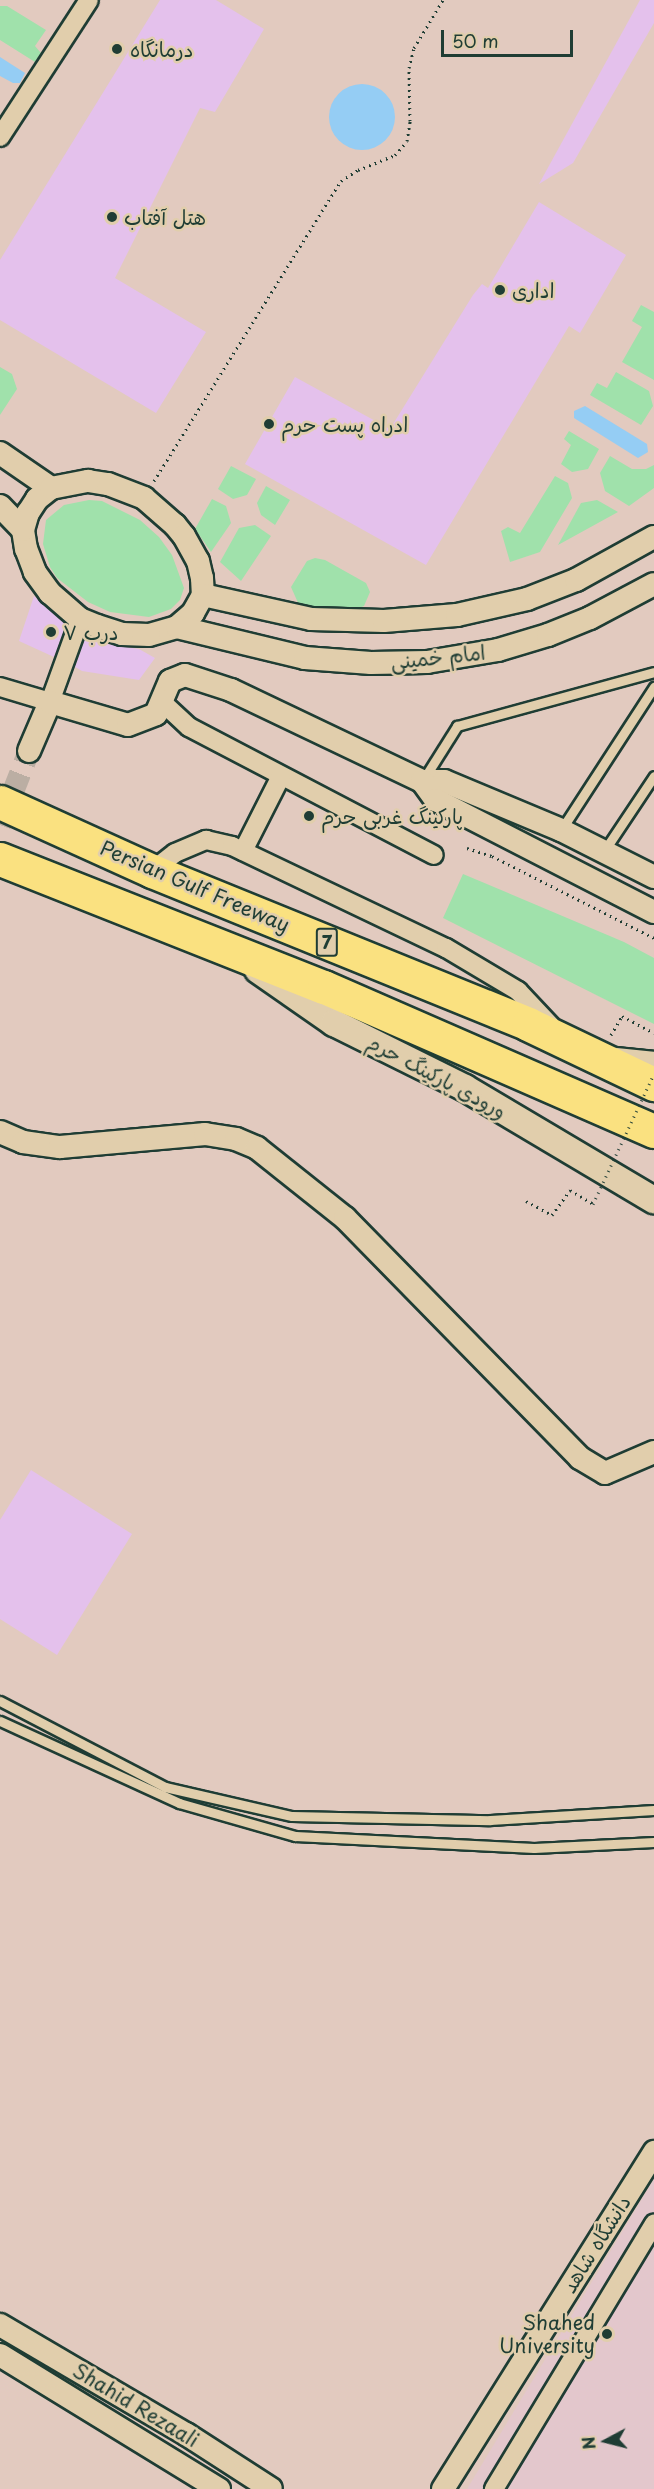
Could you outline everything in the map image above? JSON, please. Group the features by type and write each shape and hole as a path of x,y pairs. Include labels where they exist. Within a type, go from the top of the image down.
{"highway":[{"name":"Persian Gulf Freeway","path":"0,802 152,871 528,1024 654,1084"},
{"name":"7","path":"0,859 324,987 654,1131"}],"main road":[{"name":"ورودی پارکینگ حرم","path":"223,947 334,1023 465,1088 654,1200"}],"street":[{"path":"0,137 89,0"},
{"path":"0,453 51,488"},
{"path":"88,481 108,484 144,498 176,525 187,542 198,561 202,578 202,595 193,613 177,627 149,635 122,634 80,619 50,593 35,572 26,549 23,530 28,513 37,499 51,488 88,481"},
{"path":"0,506 23,530"},
{"name":"امام خمینی","path":"202,595 311,619 384,621 457,615 527,599 576,580 654,537"},
{"name":"امام خمینی","path":"177,627 305,658 371,663 427,662 498,650 548,635 590,618 654,584"},
{"path":"30,751 80,619"},
{"path":"0,687 128,725 156,714 170,681 185,675 231,690 422,781 444,781 561,830 654,877"},
{"path":"161,701 189,727 434,855"},
{"path":"243,851 281,776"},
{"path":"422,781 436,800 654,912"},
{"path":"152,871 175,853 206,840 243,851 455,953 518,991 566,1042"},
{"path":"597,1057 654,1063"},
{"path":"0,1132 23,1142 60,1147 205,1134 237,1139 257,1148 345,1218 580,1458 605,1473 654,1452"},
{"name":"دانشگاه شاهد","path":"443,2489 654,2152"},
{"path":"494,2489 654,2224"},
{"name":"Shahid Rezaali","path":"0,2325 186,2433 271,2489"},
{"name":"Shahid Rezaali","path":"0,2355 219,2489"}],"lane":[{"path":"422,781 457,726 654,672"},
{"path":"561,830 654,687"},
{"path":"604,851 654,776"},
{"path":"0,1701 165,1787 292,1816 489,1820 654,1810"},
{"path":"0,1721 179,1803 295,1836 534,1848 654,1842"}],"path":[{"path":"144,498 341,181 358,170 395,155 406,141 410,122 409,68 414,48 443,0"},
{"path":"467,848 492,856 654,938"},
{"path":"622,1016 654,1033"},
{"path":"526,1201 552,1215 570,1190 593,1204 654,1074"}],"shaded area":[{"name":"Shahed University","path":"654,2179 654,2489 467,2489"}],"green space":[{"path":"0,6 7,6 46,30 35,46 41,53 35,62 0,40"},
{"path":"641,305 654,312 654,380 622,362 642,327 632,321"},
{"path":"0,367 12,374 17,389 0,415"},
{"path":"616,372 649,391 653,406 641,425 590,395 597,383 607,388"},
{"path":"569,431 599,449 588,469 572,472 561,464 571,445 564,439"},
{"path":"610,456 632,469 646,469 654,465 654,488 629,506 605,491 600,473"},
{"path":"231,466 256,479 247,495 233,499 218,489"},
{"path":"555,476 568,483 572,498 540,552 510,562 501,531 508,527 520,533"},
{"path":"266,486 290,500 275,525 261,515 257,503"},
{"path":"212,499 226,506 231,523 211,552 195,529"},
{"path":"89,500 102,501 140,520 159,537 172,555 184,588 180,600 171,609 149,617 110,612 88,602 57,578 50,567 43,544 46,520 64,505"},
{"path":"597,500 618,512 558,545 581,503"},
{"path":"255,525 271,536 241,581 220,562 239,528"},
{"path":"315,558 325,560 366,583 370,592 364,606 349,612 299,605 291,587 307,561"},
{"path":"463,874 624,942 654,958 654,1024 443,918"}],"water":[{"path":"0,57 25,73 20,83 13,83 0,76"},
{"path":"362,84 375,87 385,94 392,104 395,117 392,130 385,140 375,147 362,150 349,147 339,140 332,130 329,117 332,104 339,94 349,87"},
{"path":"585,406 647,444 648,452 638,458 574,418 574,411"}],"building":[{"path":"160,0 216,0 264,29 215,112 200,108 115,278 206,332 156,413 0,320 0,260"},
{"path":"640,0 654,0 654,23 573,163 539,184"},
{"path":"539,202 626,255 580,333 569,326 426,565 245,464 295,377 390,429 473,295 482,284 488,288"},
{"path":"34,596 66,625 54,657 19,641"},
{"path":"86,636 94,642 139,649 155,658 139,680 82,671 75,667"},
{"path":"31,1470 132,1534 57,1655 0,1619 0,1520"}],"tunnel":[{"path":"0,825 29,751"}],"place":[{"name":"درمانگاه","path":"117,49"},
{"name":"هتل آفتاب","path":"112,217"},
{"name":"اداری","path":"500,290"},
{"name":"ادراه پست حرم","path":"269,424"},
{"name":"درب ۷","path":"51,632"},
{"name":"پارکینگ غربی حرم","path":"309,816"},
{"name":"Shahed University","path":"607,2334"}]}
